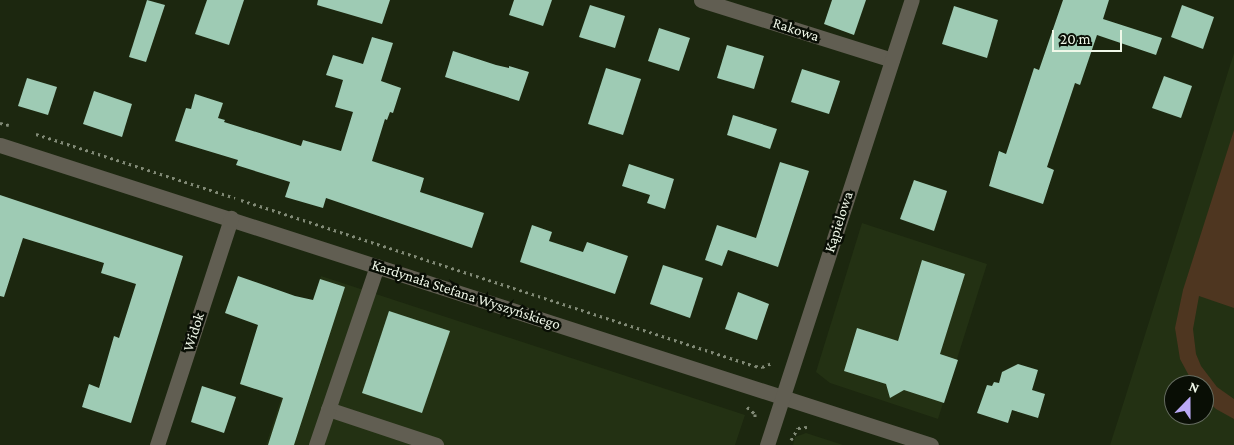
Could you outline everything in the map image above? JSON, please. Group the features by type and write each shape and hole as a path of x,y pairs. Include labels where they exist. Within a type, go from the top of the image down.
{"street":[{"name":"Rakowa","path":"700,0 892,60"},
{"name":"Kąpielowa","path":"767,445 912,0"},
{"name":"Kardynała Stefana Wyszyńskiego","path":"0,145 931,445"},
{"name":"Widok","path":"157,445 231,218"},
{"path":"316,445 377,266"},
{"path":"328,408 436,445"}],"path":[{"path":"0,122 18,128"},
{"path":"27,131 755,366 770,366 773,361"},
{"path":"746,406 755,414 754,425"},
{"path":"789,445 798,428 811,426"}],"shaded area":[{"path":"1234,53 1234,445 1110,445"},
{"path":"1234,130 1234,308 1199,296 1193,329 1196,354 1201,366 1208,375 1189,375 1180,359 1175,328 1183,290"},
{"path":"862,223 987,264 938,419 830,383 816,372"},
{"path":"321,276 745,415 735,445 266,445"},
{"path":"1214,383 1234,399 1234,419 1214,407"},
{"path":"806,433 843,445 793,445 795,437"}],"building":[{"path":"147,0 165,5 146,62 129,57"},
{"path":"207,0 244,0 229,45 195,34"},
{"path":"318,0 390,0 382,24 317,5"},
{"path":"514,0 552,0 543,26 509,15"},
{"path":"832,0 866,0 854,35 824,24"},
{"path":"1063,0 1109,0 1103,19 1162,38 1156,55 1097,35 1080,85 1075,83 1047,167 1054,170 1043,204 989,186 999,151 1006,154 1034,68 1039,70"},
{"path":"590,5 625,16 615,48 579,37"},
{"path":"1182,5 1214,17 1203,49 1171,37"},
{"path":"954,6 998,20 987,58 942,44"},
{"path":"659,28 690,38 679,71 648,61"},
{"path":"372,37 393,43 381,81 401,88 393,113 390,112 387,120 385,119 372,161 424,178 420,192 484,213 472,248 326,198 323,208 285,197 290,182 236,165 238,160 175,141 186,108 191,109 195,94 223,103 218,118 225,120 224,122 301,146 303,140 341,151 353,112 335,107 343,80 326,75 333,55 363,64"},
{"path":"727,45 764,56 754,89 717,78"},
{"path":"453,51 496,65 509,68 509,66 529,72 519,101 445,77"},
{"path":"606,68 641,79 623,135 588,124"},
{"path":"802,69 840,81 829,114 791,102"},
{"path":"1164,76 1192,86 1181,118 1152,108"},
{"path":"27,78 57,87 48,115 18,106"},
{"path":"94,91 132,104 122,137 83,124"},
{"path":"733,115 777,129 770,149 727,135"},
{"path":"780,162 809,171 778,267 728,250 722,266 705,260 717,225 756,238"},
{"path":"629,164 674,179 665,209 647,203 650,195 622,186"},
{"path":"914,180 947,191 934,231 900,219"},
{"path":"0,195 183,256 131,423 82,407 89,384 99,388 114,336 119,338 136,284 101,273 104,263 23,238 4,297 0,296"},
{"path":"532,225 552,232 549,241 583,252 587,242 628,256 615,294 520,262"},
{"path":"922,260 965,274 940,354 958,360 944,403 904,390 890,398 886,384 844,371 857,328 898,341"},
{"path":"663,265 703,278 690,318 650,304"},
{"path":"238,276 295,296 313,300 320,279 345,287 294,445 268,445 283,398 240,384 258,325 225,313"},
{"path":"738,292 769,304 757,340 725,329"},
{"path":"389,311 450,331 422,413 362,393"},
{"path":"1018,364 1038,370 1032,390 1045,394 1038,418 1012,410 1008,423 977,413 987,385 992,386 994,382 999,383 1002,372"},
{"path":"202,386 236,397 224,433 191,422"}]}
